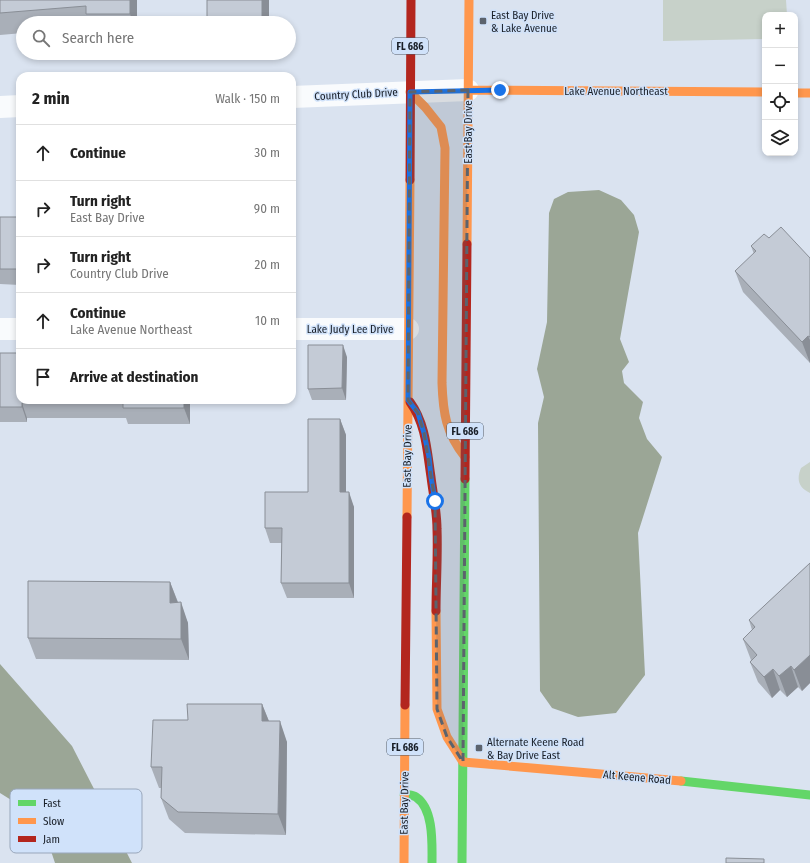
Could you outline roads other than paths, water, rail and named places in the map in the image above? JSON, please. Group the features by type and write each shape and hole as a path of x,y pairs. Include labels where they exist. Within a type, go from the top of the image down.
{"main road":[{"name":"East Bay Drive","path":"404,863 411,0"},
{"name":"East Bay Drive","path":"462,863 469,0"},
{"name":"Lake Avenue Northeast","path":"468,90 762,92"},
{"path":"410,92 425,107 441,127 446,148 443,409 448,431 456,446 465,457"},
{"path":"798,93 810,93"},
{"path":"408,400 418,413 424,433 435,501 437,528 437,710 440,723 463,762"},
{"name":"Alt Keene Road","path":"463,762 708,783 810,795"},
{"path":"404,794 415,796 421,801 427,811 430,826 432,863"}],"street":[{"name":"Country Club Drive","path":"296,97 468,90"},
{"path":"0,107 16,106"},
{"path":"0,329 16,329"},
{"name":"Lake Judy Lee Drive","path":"296,329 408,329"}],"place":[{"name":"East Bay Drive & Lake Avenue","path":"483,21"},
{"name":"Alternate Keene Road & Bay Drive East","path":"479,748"}]}
